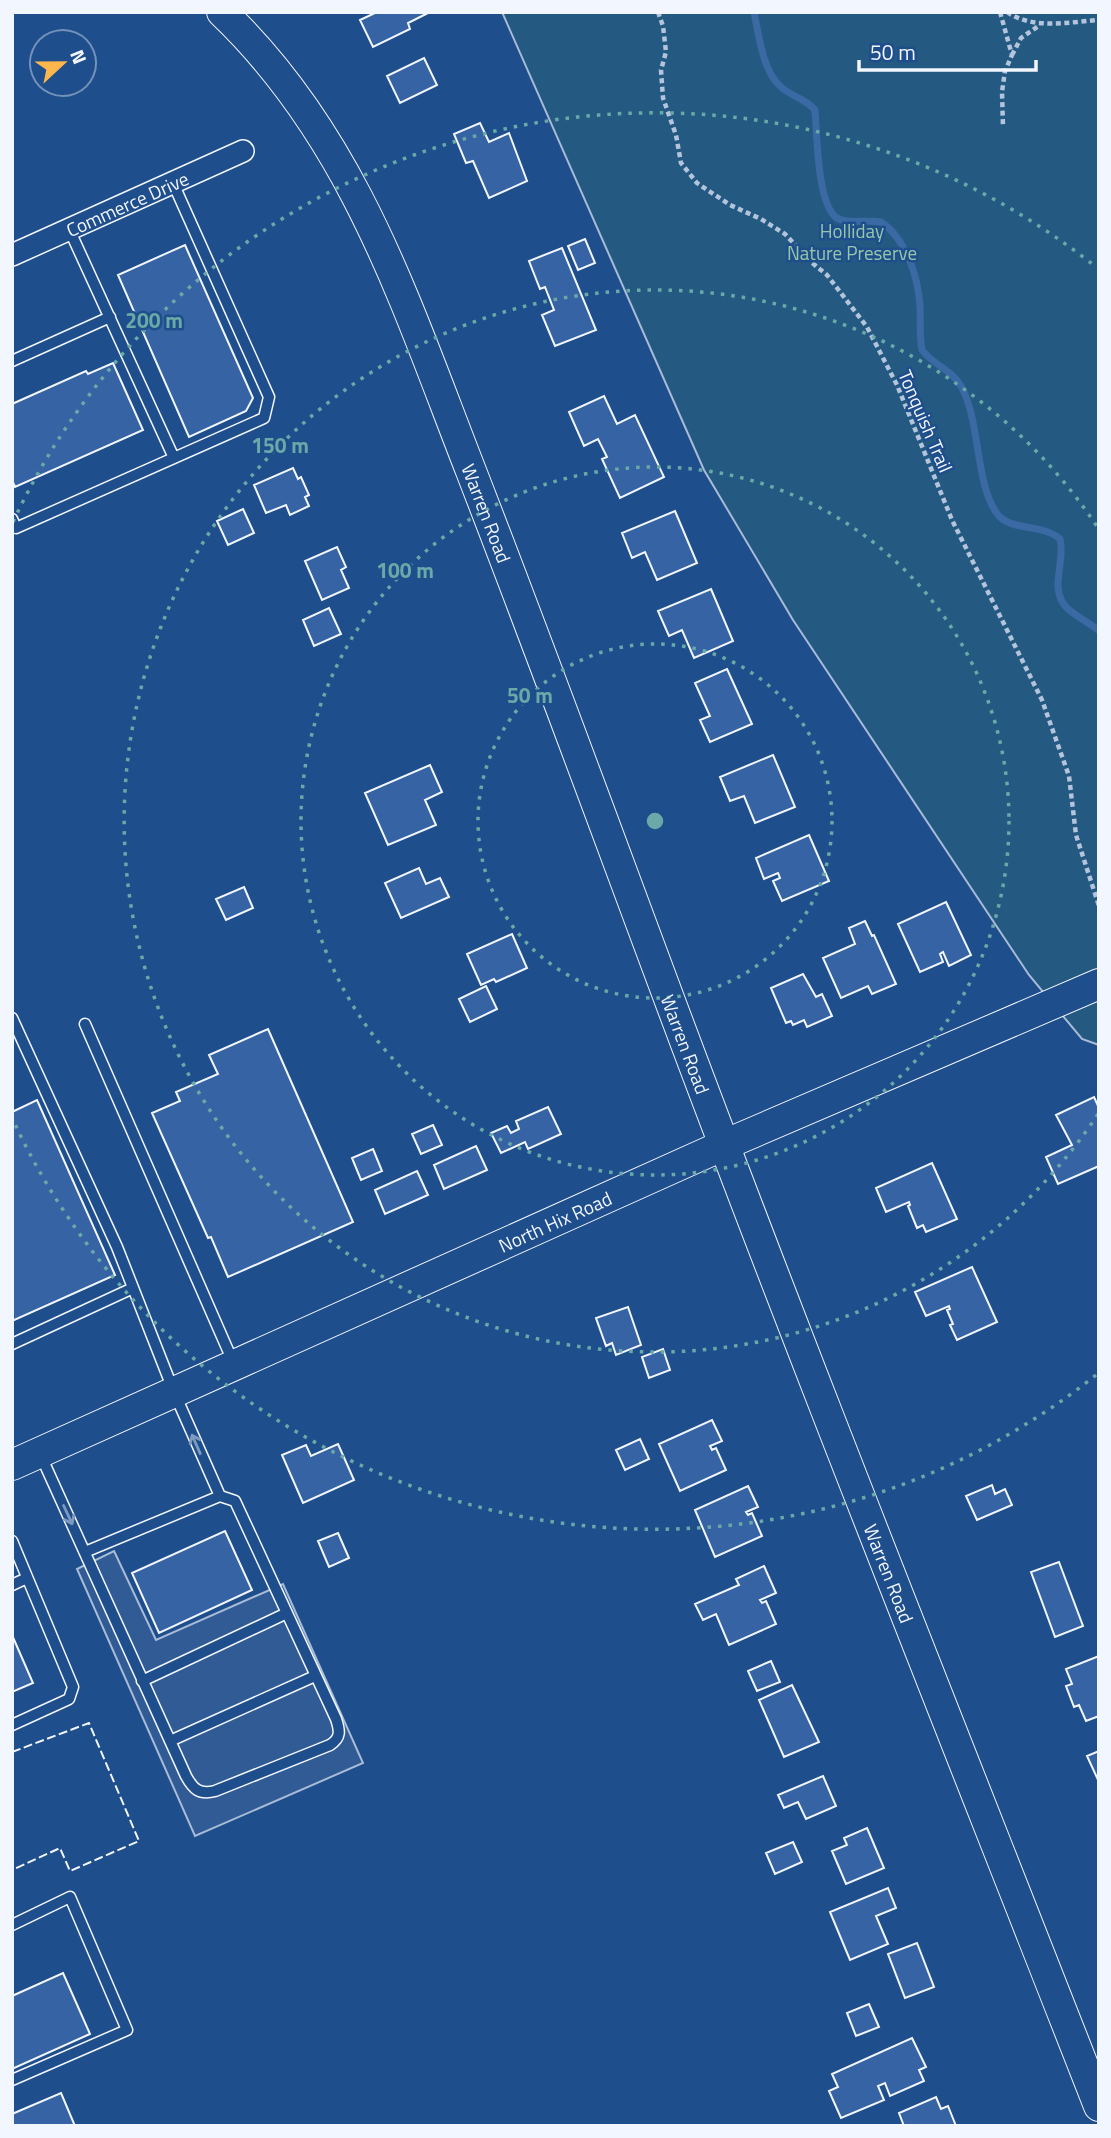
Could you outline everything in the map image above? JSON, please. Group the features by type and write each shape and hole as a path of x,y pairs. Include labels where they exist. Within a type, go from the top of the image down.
{"main road":[{"name":"Warren Road","path":"222,12 281,79 334,151 389,260 503,553 724,1145 1099,2106"},
{"name":"North Hix Road","path":"12,1465 724,1145 1099,984"}],"street":[{"name":"Commerce Drive","path":"12,255 243,152"}],"lane":[{"path":"12,519 16,528 264,418 269,397 173,183"},
{"path":"69,229 174,458"},
{"path":"12,361 110,317"},
{"path":"12,1018 133,1288 174,1392 220,1496"},
{"path":"85,1024 234,1366"},
{"path":"12,1344 133,1288"},
{"path":"40,1453 188,1781 196,1790 204,1793 330,1745 339,1736 338,1726 239,1507 231,1498 220,1496 85,1552"},
{"path":"12,1541 73,1687 69,1699 12,1725"},
{"path":"12,1585 27,1578"},
{"path":"142,1681 287,1613"},
{"path":"170,1741 315,1676"},
{"path":"12,1924 70,1897 127,2030 12,2080"}],"path":[{"name":"Tonquish Trail","path":"658,12 663,26 666,52 662,70 663,98 676,135 681,163 697,183 730,205 785,234 827,275 867,327 897,385 952,520 1042,700 1069,776 1076,835 1099,906"},
{"path":"1000,12 1012,55"},
{"path":"1007,12 1014,17 1041,24 1099,20"},
{"path":"1003,127 1002,92 1005,71 1021,38 1041,24"}],"green space":[{"name":"Holliday Nature Preserve","path":"502,12 1099,12 1099,1045 1082,1039 1029,975 793,620 704,470"}],"shaded area":[{"path":"114,1551 156,1640 283,1584 363,1763 195,1836 77,1569"}],"building":[{"path":"377,12 430,12 408,23 410,29 373,47 360,20"},
{"path":"424,58 437,85 400,103 387,76"},
{"path":"480,123 489,142 509,133 527,181 489,198 473,161 466,163 454,134"},
{"path":"585,239 595,263 578,270 568,246"},
{"path":"185,245 253,398 246,411 189,437 118,275"},
{"path":"562,248 596,330 555,346 542,315 554,310 545,287 540,289 529,261"},
{"path":"113,363 143,430 15,487 12,480 12,404 86,371 88,374"},
{"path":"604,396 617,424 635,415 664,477 620,498 602,459 607,457 598,439 584,446 569,412"},
{"path":"293,468 298,479 301,477 309,495 305,497 309,506 290,515 286,505 266,513 254,485"},
{"path":"243,509 254,533 228,545 217,521"},
{"path":"675,511 697,563 657,580 645,552 632,558 622,533"},
{"path":"337,547 346,567 341,570 349,588 322,600 305,561"},
{"path":"711,589 733,641 694,658 682,630 669,636 658,611"},
{"path":"329,608 341,634 314,646 303,620"},
{"path":"727,669 752,724 710,742 700,720 710,716 695,683"},
{"path":"773,755 795,807 755,823 744,796 730,801 720,777"},
{"path":"430,765 442,792 425,800 436,825 388,845 365,793"},
{"path":"809,835 829,881 782,901 773,881 780,878 778,873 764,879 756,858"},
{"path":"419,868 426,884 440,878 449,897 401,918 385,883"},
{"path":"244,887 253,908 226,920 216,899"},
{"path":"946,902 971,955 949,966 943,952 940,954 943,962 920,972 898,924"},
{"path":"865,921 896,984 872,994 868,986 841,998 823,958 855,944 849,928"},
{"path":"512,934 527,968 496,982 494,979 481,985 467,954"},
{"path":"803,974 816,997 822,994 832,1016 807,1027 804,1020 793,1025 791,1021 786,1023 771,988"},
{"path":"486,986 497,1009 470,1022 459,999"},
{"path":"268,1029 353,1222 228,1277 152,1113 180,1101 176,1092 218,1074 209,1055"},
{"path":"1094,1097 1099,1108 1099,1166 1058,1184 1046,1157 1072,1145 1056,1115"},
{"path":"37,1100 115,1275 12,1321 12,1112"},
{"path":"548,1107 561,1134 528,1149 525,1142 501,1153 491,1133 507,1126 511,1133 519,1129 516,1121"},
{"path":"433,1125 442,1145 421,1154 412,1134"},
{"path":"476,1146 487,1170 444,1189 434,1165"},
{"path":"373,1149 382,1171 361,1180 352,1158"},
{"path":"932,1163 957,1219 926,1232 923,1225 917,1228 908,1206 909,1202 886,1212 876,1188"},
{"path":"417,1171 428,1195 385,1214 375,1190"},
{"path":"972,1267 997,1322 957,1340 950,1325 953,1324 947,1310 950,1309 949,1306 926,1316 915,1292"},
{"path":"628,1307 641,1345 616,1355 612,1343 606,1346 596,1318"},
{"path":"663,1349 670,1370 649,1378 642,1357"},
{"path":"712,1420 722,1441 710,1446 712,1450 716,1448 726,1470 680,1491 659,1444"},
{"path":"640,1439 649,1459 625,1470 616,1450"},
{"path":"338,1444 354,1480 303,1503 282,1455 306,1445 311,1456"},
{"path":"992,1485 995,1494 1005,1489 1012,1505 977,1520 966,1496"},
{"path":"748,1486 758,1507 746,1512 748,1515 752,1513 762,1536 715,1557 695,1510"},
{"path":"225,1531 252,1590 159,1633 132,1573"},
{"path":"338,1533 349,1558 329,1567 318,1541"},
{"path":"1059,1562 1083,1626 1055,1637 1031,1572"},
{"path":"764,1566 776,1593 760,1600 762,1603 766,1601 776,1624 729,1645 716,1614 703,1620 695,1604 739,1585 736,1579"},
{"path":"12,1635 33,1683 12,1692"},
{"path":"1099,1656 1099,1716 1086,1721 1079,1705 1074,1707 1066,1686 1072,1684 1066,1669"},
{"path":"771,1661 780,1682 757,1691 748,1671"},
{"path":"792,1685 819,1742 784,1757 759,1700"},
{"path":"1099,1751 1099,1782 1087,1756"},
{"path":"823,1776 836,1806 806,1819 798,1802 784,1808 778,1795"},
{"path":"867,1828 884,1868 846,1884 832,1851 847,1845 844,1838"},
{"path":"793,1842 802,1862 775,1874 766,1853"},
{"path":"888,1888 896,1908 876,1916 888,1944 850,1960 830,1912"},
{"path":"917,1943 934,1987 905,1998 888,1954"},
{"path":"63,1973 90,2034 12,2069 12,1996"},
{"path":"869,2004 879,2027 856,2036 847,2013"},
{"path":"912,2038 926,2067 919,2070 924,2081 890,2096 885,2083 878,2086 884,2100 841,2118 829,2091 838,2087 832,2074"},
{"path":"61,2093 75,2126 12,2126 12,2114"},
{"path":"936,2097 941,2109 948,2106 956,2126 904,2126 899,2113"}],"waterway":[{"path":"754,12 762,51 773,78 783,89 815,110 819,168 830,211 842,220 881,222 890,229 904,248 919,294 922,350 961,386 972,417 991,504 1005,521 1046,531 1060,539 1058,584 1061,601 1099,631"}],"fence":[{"path":"12,1752 89,1723 139,1841 70,1871 60,1848 12,1870"}]}
